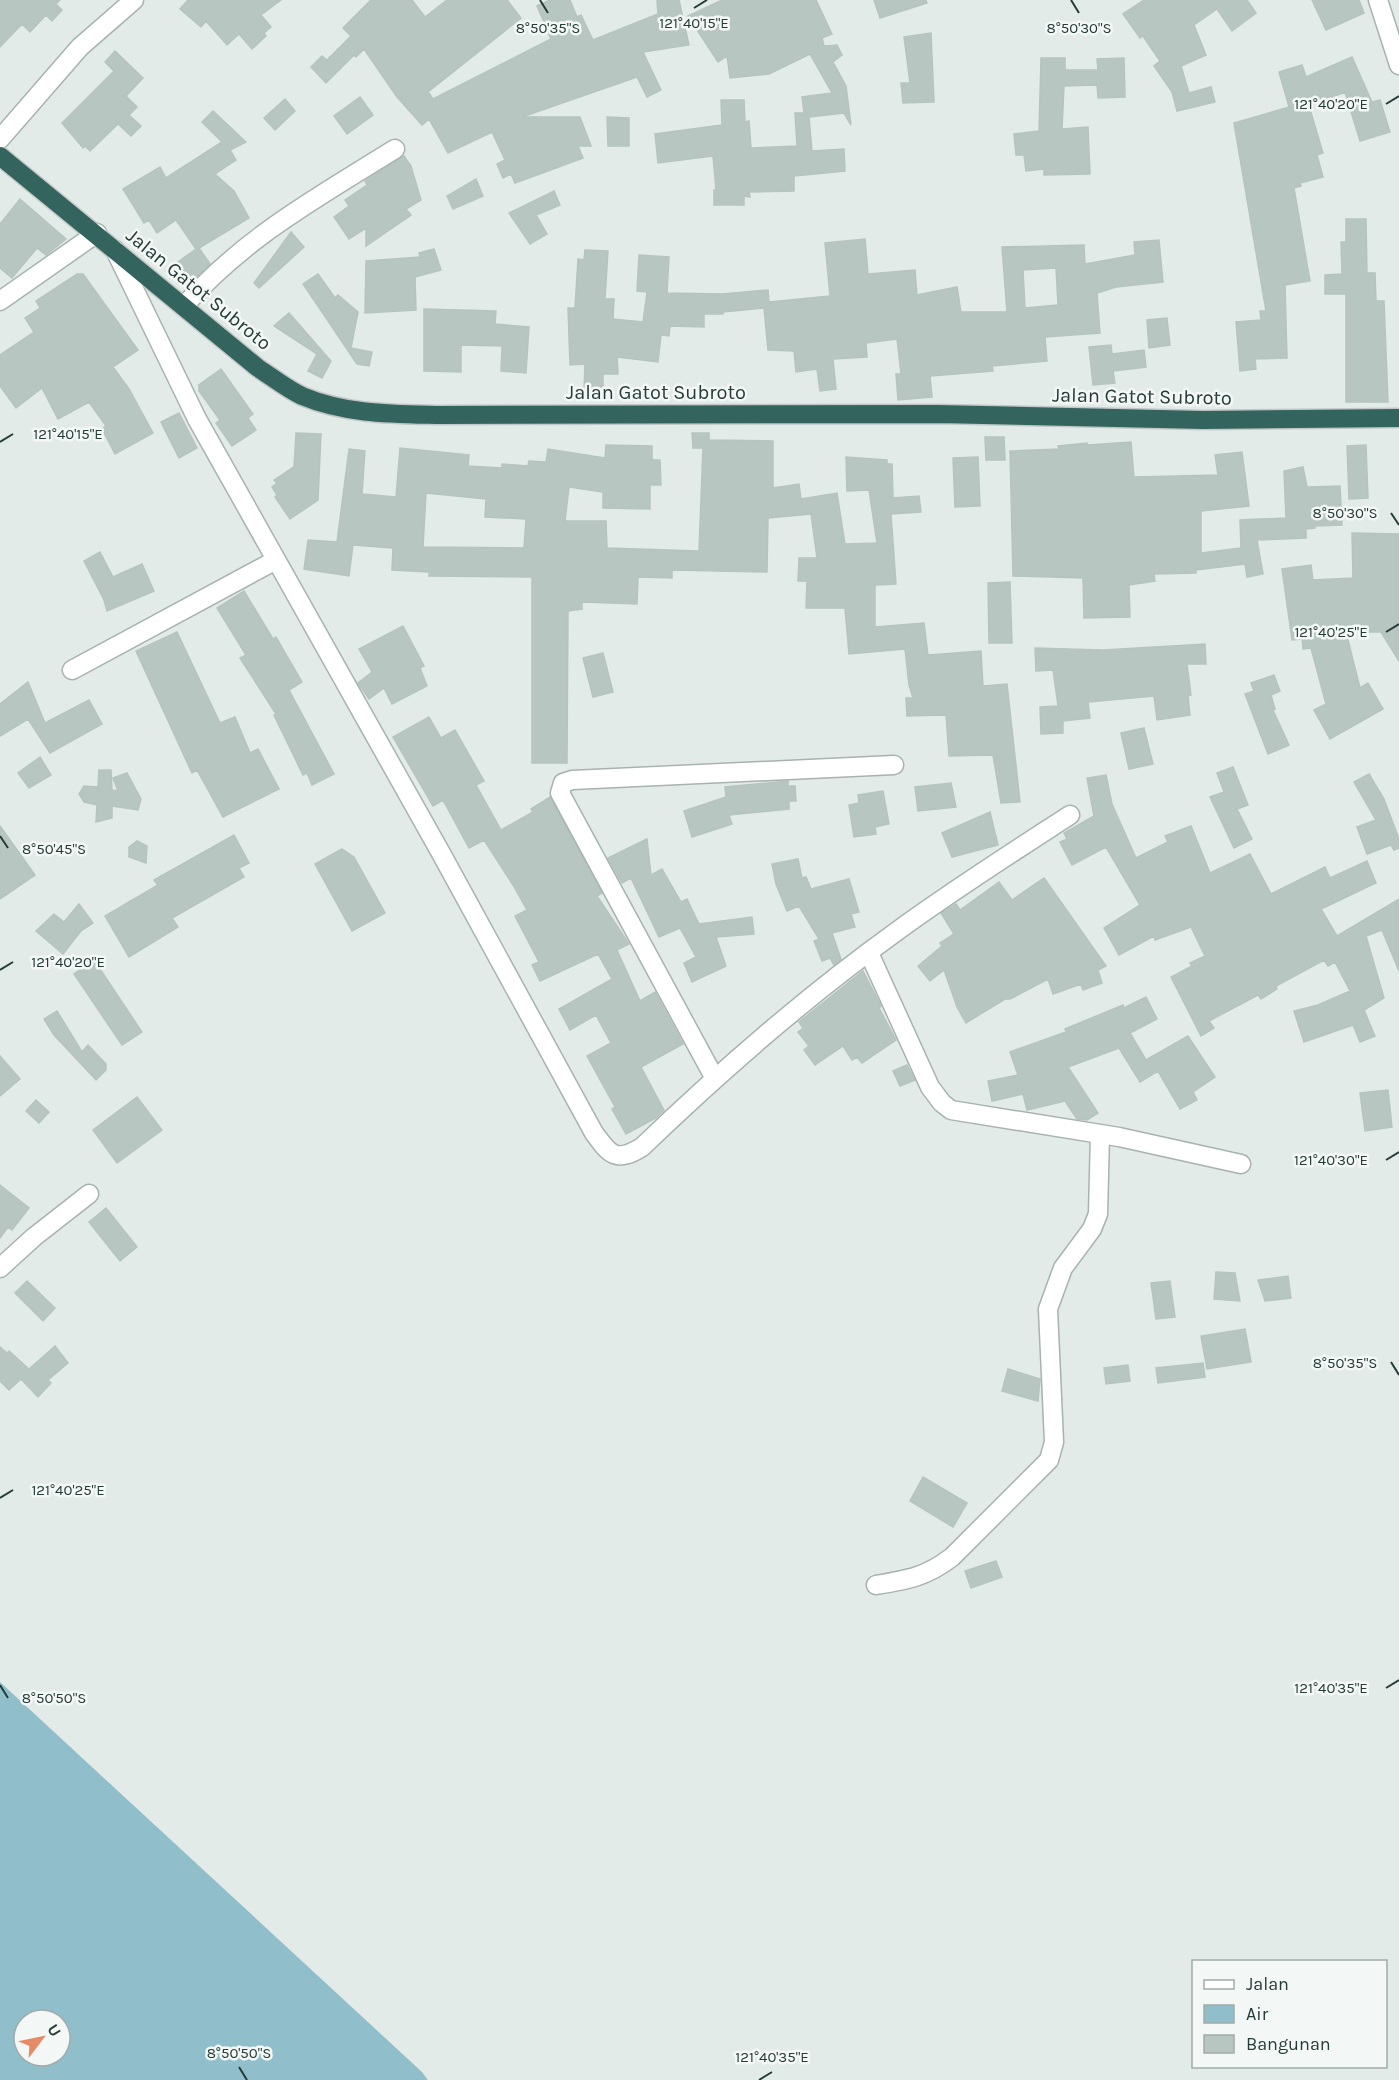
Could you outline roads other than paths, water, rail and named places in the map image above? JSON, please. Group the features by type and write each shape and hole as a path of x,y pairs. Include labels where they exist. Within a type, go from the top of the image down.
{"highway":[{"name":"Jalan Gatot Subroto","path":"0,156 97,233 258,368 300,395 335,407 376,414 938,414 1203,420 1399,418"}],"street":[{"path":"0,139 80,47 134,0"},
{"path":"1378,0 1399,65"},
{"path":"184,306 236,254 273,224 395,148"},
{"path":"0,301 97,233"},
{"path":"115,250 197,419 520,994 594,1133 607,1150 616,1156 628,1155 642,1147 714,1077 869,953 909,923 1070,815"},
{"path":"72,670 276,560"},
{"path":"714,1077 561,793 563,783 572,780 894,765"},
{"path":"869,953 930,1086 942,1103 951,1110 1100,1134 1241,1164"},
{"path":"876,1585 910,1579 934,1571 952,1557 1049,1460 1054,1442 1048,1310 1063,1268 1092,1228 1098,1214 1100,1134"},
{"path":"0,1268 34,1237 88,1194"}],"water":[{"path":"0,1682 422,2072 428,2080 0,2080"}]}
